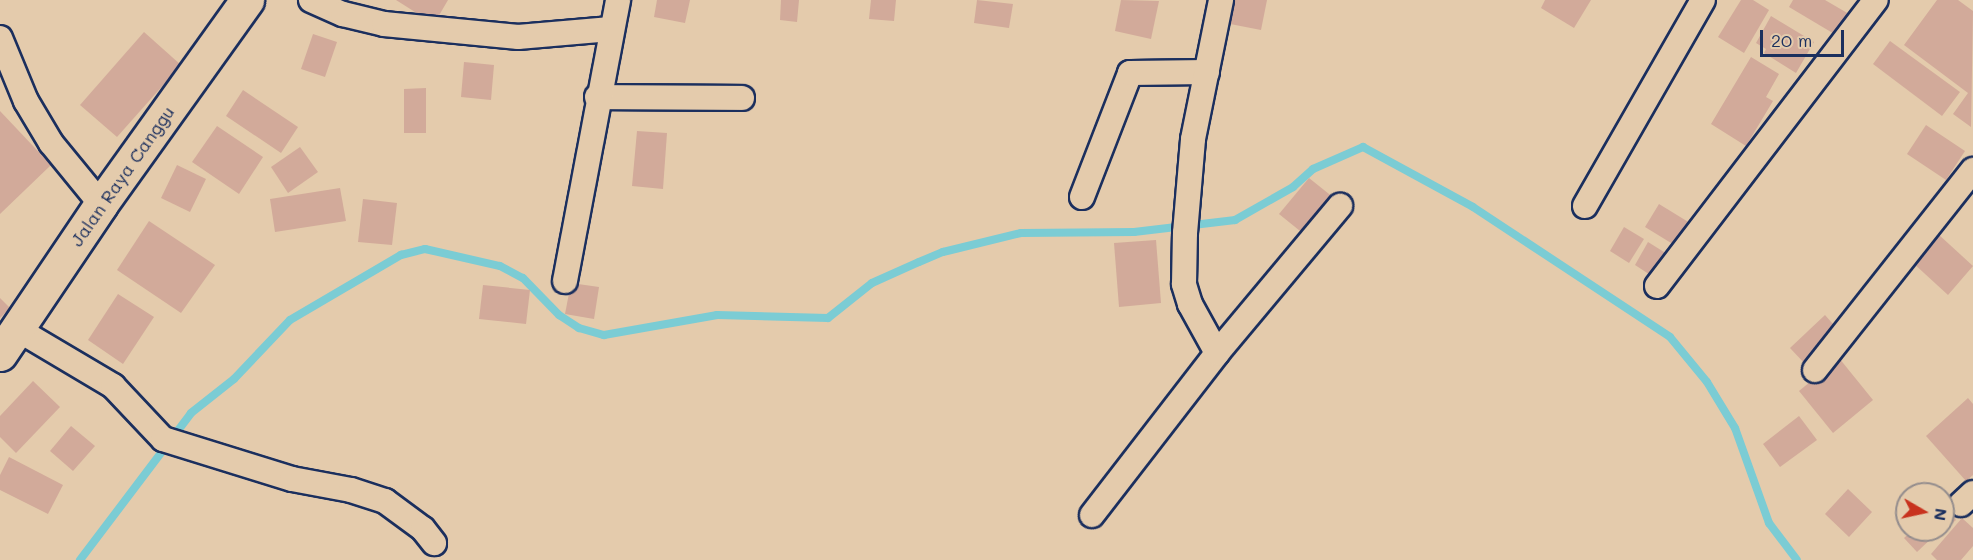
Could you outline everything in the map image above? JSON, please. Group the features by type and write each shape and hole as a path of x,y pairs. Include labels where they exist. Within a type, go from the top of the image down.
{"main road":[{"name":"Jalan Raya Canggu","path":"8,342 101,204 247,0"}],"street":[{"path":"310,0 343,14 384,24 518,38 611,29"},
{"path":"565,281 597,97 618,0"},
{"path":"1216,353 1190,304 1184,284 1193,139 1221,0"},
{"path":"1585,206 1703,0"},
{"path":"1657,286 1876,0"},
{"path":"0,38 26,101 51,143 101,204"},
{"path":"1082,197 1130,73 1207,72"},
{"path":"597,97 742,98"},
{"path":"1815,370 1973,170"},
{"path":"1092,515 1216,353 1340,206"},
{"path":"8,342 113,386 162,439 292,479 351,490 385,501 423,529 434,543"}],"building":[{"path":"396,0 448,0 434,24"},
{"path":"657,0 690,0 685,23 654,17"},
{"path":"781,0 799,0 797,22 780,20"},
{"path":"871,0 896,0 894,21 869,19"},
{"path":"977,0 1013,4 1009,28 974,23"},
{"path":"1121,0 1159,1 1151,39 1115,31"},
{"path":"1229,0 1267,0 1261,30 1225,23"},
{"path":"1545,0 1591,0 1574,28 1541,8"},
{"path":"1741,0 1753,0 1769,10 1744,53 1718,37"},
{"path":"1793,0 1825,0 1849,14 1836,35 1789,7"},
{"path":"1937,0 1958,0 1973,11 1971,127 1953,114 1968,93 1904,45"},
{"path":"1771,16 1814,42 1796,73 1764,53 1766,49 1756,43"},
{"path":"144,32 181,65 117,137 80,105"},
{"path":"313,34 337,42 325,77 301,69"},
{"path":"1890,41 1960,92 1942,116 1873,64"},
{"path":"1751,57 1779,74 1766,97 1773,101 1746,146 1711,124"},
{"path":"464,62 494,65 491,100 461,97"},
{"path":"426,88 426,133 404,133 404,89"},
{"path":"243,90 298,127 281,153 226,116"},
{"path":"0,111 51,165 0,214"},
{"path":"1926,125 1965,151 1946,180 1907,154"},
{"path":"217,126 263,157 239,194 192,162"},
{"path":"637,131 667,133 663,189 632,186"},
{"path":"300,147 318,172 288,193 271,167"},
{"path":"177,165 206,179 190,212 161,198"},
{"path":"1309,178 1334,198 1305,235 1279,214"},
{"path":"340,188 346,221 275,232 270,199"},
{"path":"363,199 397,203 392,245 358,242"},
{"path":"1659,204 1690,223 1676,246 1645,227"},
{"path":"149,221 215,265 181,313 117,270"},
{"path":"1624,227 1644,239 1629,263 1610,251"},
{"path":"1938,234 1973,266 1948,295 1912,262"},
{"path":"1156,240 1161,303 1119,307 1114,243"},
{"path":"1648,242 1672,257 1658,280 1635,265"},
{"path":"571,283 599,287 594,319 565,314"},
{"path":"483,285 530,290 526,324 479,319"},
{"path":"118,294 154,317 123,364 88,340"},
{"path":"0,298 10,308 0,318"},
{"path":"1825,315 1840,332 1806,365 1790,348"},
{"path":"1839,358 1873,400 1833,433 1799,391"},
{"path":"33,381 60,407 16,453 0,437 0,416"},
{"path":"1968,398 1973,404 1973,475 1966,481 1926,436"},
{"path":"1799,416 1817,440 1780,467 1763,444"},
{"path":"71,426 95,446 73,471 50,451"},
{"path":"9,457 63,485 48,514 0,490 0,475"},
{"path":"1848,489 1872,512 1849,537 1825,514"},
{"path":"1962,518 1973,528 1973,546 1961,560 1937,560 1931,554 1941,542 1955,542 1955,526"},
{"path":"1908,542 1928,542 1917,552"}],"waterway":[{"path":"80,560 191,413 234,379 290,320 401,255 425,249 500,266 523,278 559,315 579,328 604,335 717,315 828,318 872,283 919,262 943,252 1021,233 1134,232 1235,220 1293,187 1313,169 1363,147 1473,207 1670,337 1707,382 1735,428 1769,523 1797,560"}]}
